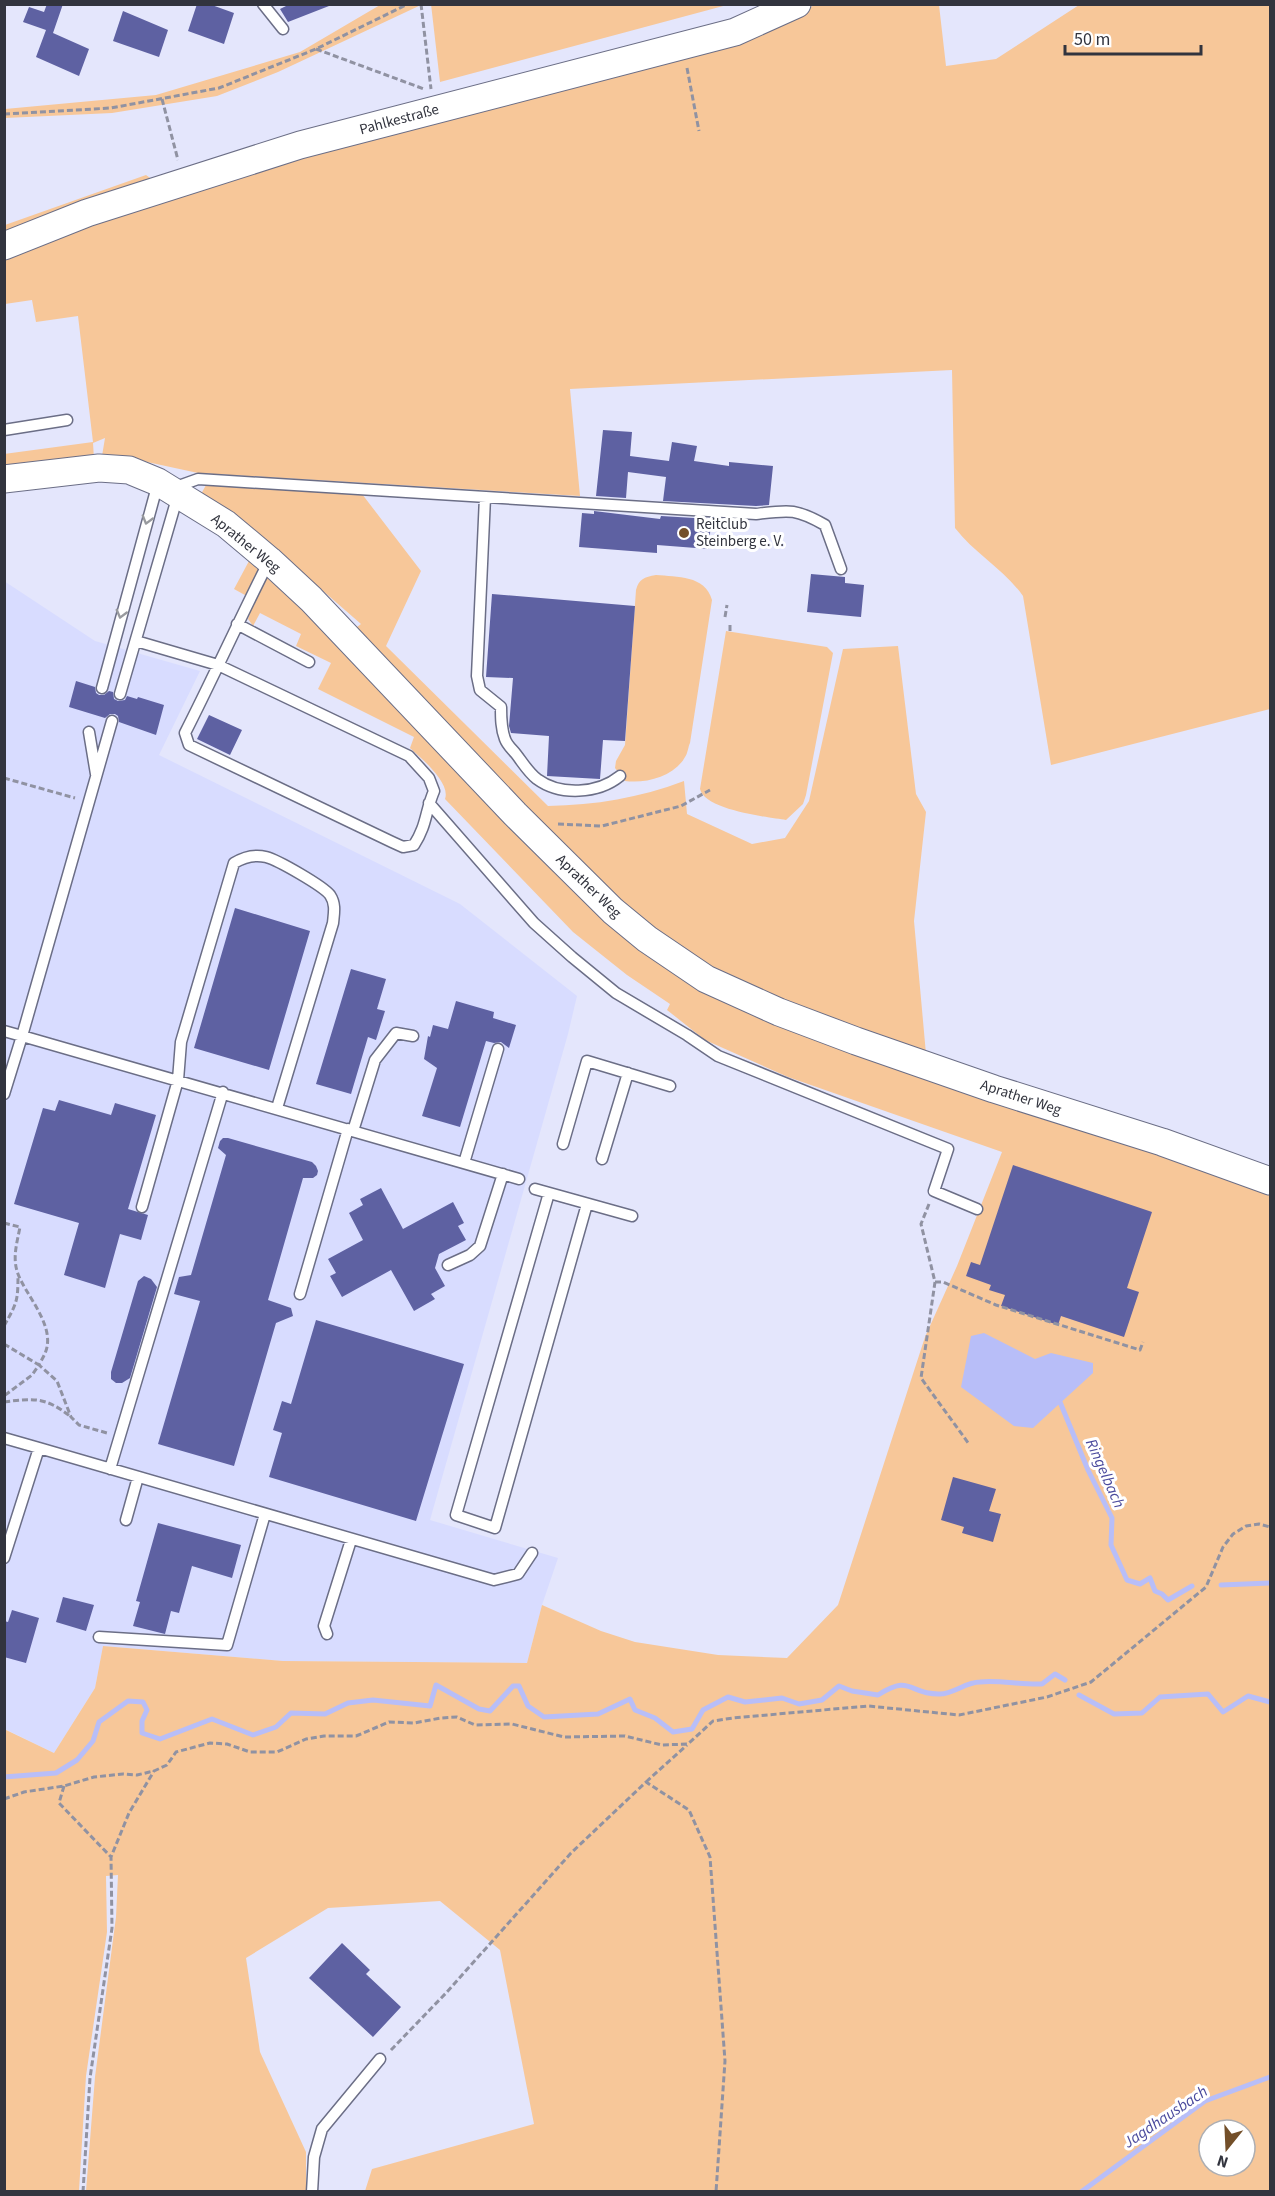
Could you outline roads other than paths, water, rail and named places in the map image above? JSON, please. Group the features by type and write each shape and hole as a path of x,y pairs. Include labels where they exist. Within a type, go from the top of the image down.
{"street":[{"name":"Pahlkestraße","path":"4,246 87,213 300,145 735,32 797,4"},
{"name":"Aprather Weg","path":"4,479 99,468 129,470 169,488 226,524 311,599 515,814 613,911 647,939 706,979 779,1012 856,1041 994,1089 1162,1142 1270,1181"}],"lane":[{"path":"263,4 283,29"},
{"path":"4,430 67,420"},
{"path":"169,488 198,479 756,514 788,510 803,513 825,525 841,568"},
{"path":"120,694 136,641 169,488"},
{"path":"102,688 169,488"},
{"path":"485,497 477,676 480,690 501,707 502,732 505,741 538,780 562,789 591,790 612,783 620,776"},
{"path":"136,641 218,665 409,756 429,778 434,791 429,802 424,830 414,845 403,847 189,745 185,733 218,665 237,624 269,560"},
{"path":"237,624 309,662"},
{"path":"107,670 126,673"},
{"path":"4,1094 112,721"},
{"path":"89,732 96,777"},
{"path":"429,802 534,923 616,993 718,1056 948,1149 934,1191 977,1209"},
{"path":"142,1208 178,1080 181,1042 234,862 245,856 264,856 274,860 323,888 332,897 335,908 333,923 277,1108"},
{"path":"4,1031 223,1092 519,1179"},
{"path":"300,1294 350,1130 375,1060 396,1033 413,1036"},
{"path":"464,1163 498,1049"},
{"path":"563,1144 587,1061 670,1086"},
{"path":"602,1159 628,1073"},
{"path":"110,1469 223,1092"},
{"path":"448,1265 470,1255 480,1246 503,1174"},
{"path":"535,1189 632,1216"},
{"path":"549,1193 456,1515 495,1528 587,1204"},
{"path":"4,1438 494,1580 518,1574 532,1553"},
{"path":"4,1557 39,1448"},
{"path":"126,1520 138,1477"},
{"path":"99,1638 227,1645 265,1515"},
{"path":"327,1634 324,1626 351,1540"},
{"path":"312,2192 314,2157 322,2129 380,2059"}],"water":[{"path":"984,1333 1035,1359 1051,1353 1093,1363 1093,1373 1033,1428 1014,1426 961,1387 971,1336"}],"waterway":[{"name":"Ringelbach","path":"1060,1402 1088,1470 1112,1518 1111,1545 1127,1580 1140,1584 1150,1578 1155,1591 1168,1600 1192,1586"},
{"name":"Ringelbach","path":"1221,1585 1270,1583"},
{"path":"4,1777 56,1773 77,1760 93,1741 99,1722 128,1701 143,1702 147,1710 142,1721 142,1733 160,1739 212,1719 253,1735 276,1727 291,1713 325,1714 348,1703 373,1700 430,1706 436,1685 479,1709 490,1711 513,1686 519,1686 528,1706 544,1717 598,1714 630,1699 635,1710 655,1718 673,1732 692,1729 703,1710 728,1697 745,1702 782,1698 799,1704 822,1700 839,1686 852,1691 878,1695 904,1685 940,1694 975,1683 1042,1684 1055,1674 1065,1680"},
{"path":"1079,1695 1114,1714 1142,1713 1160,1697 1208,1694 1223,1712 1248,1696 1270,1702"},
{"name":"Jagdhausbach","path":"1081,2192 1205,2101 1270,2077"}],"place":[{"name":"Reitclub Steinberg e. V.","path":"684,533"}]}
